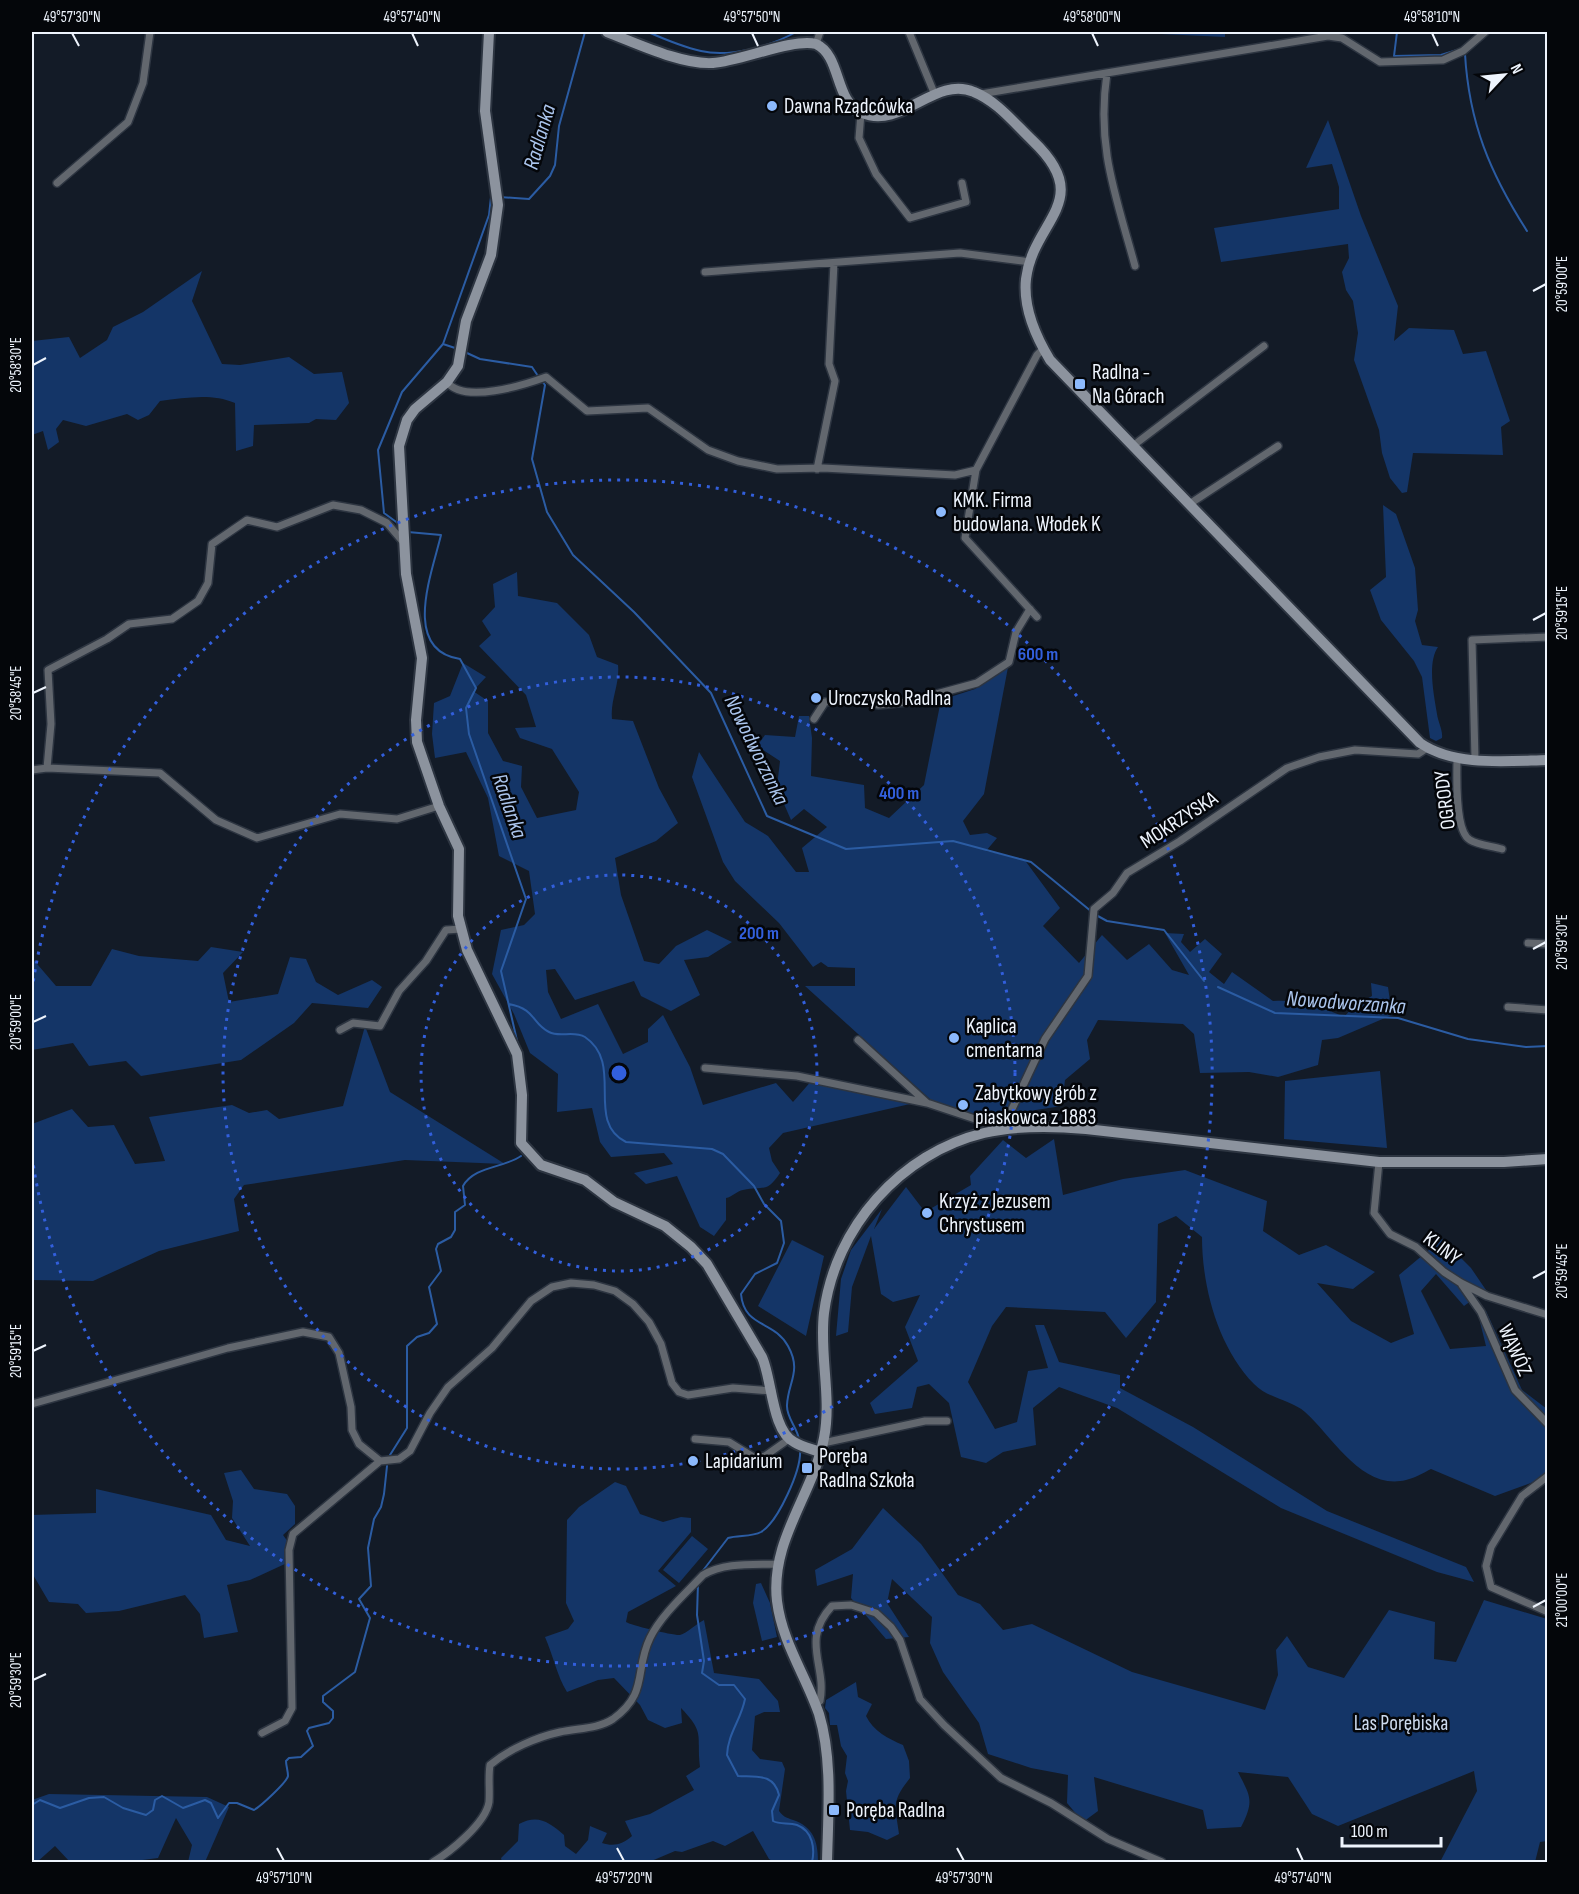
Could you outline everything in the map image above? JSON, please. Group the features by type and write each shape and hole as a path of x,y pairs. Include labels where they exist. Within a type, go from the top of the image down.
{"street":[{"path":"57,183 128,122 143,83 150,32"},
{"path":"489,32 485,111 497,197 491,255 466,321 458,366 447,382 415,409 407,420 399,446 408,583 422,658 416,720 417,741 439,806 459,849 458,916 467,950 517,1054 522,1095 521,1143 541,1166 585,1180 614,1202 665,1226 692,1247 707,1264 762,1357 769,1372 777,1418 791,1440 805,1446 822,1448 925,1421 947,1421"},
{"path":"607,32 666,53 705,63 743,58 796,44 816,44 827,54 849,103 861,113 872,116 892,115 935,95 958,89 980,94 1328,36 1342,38 1380,62 1443,60 1463,51 1485,32"},
{"path":"815,32 816,44"},
{"path":"816,44 820,32"},
{"path":"909,32 935,95"},
{"path":"1107,73 1102,126 1114,196 1135,266"},
{"path":"980,94 1036,144 1048,157 1059,176 1058,203 1026,277 1031,319 1043,349 1068,381 1191,503 1427,748 1457,757 1475,759 1548,759"},
{"path":"861,113 859,138 876,174 910,218 966,202 962,183"},
{"path":"705,272 960,253 1031,262"},
{"path":"817,469 835,381 829,364 834,263"},
{"path":"1134,445 1264,346"},
{"path":"1037,617 965,538 976,470 1037,355 1043,349"},
{"path":"447,382 457,390 496,391 546,377 587,411 648,408 708,450 738,461 777,470 817,469 955,475 976,470"},
{"path":"1191,503 1278,446"},
{"path":"47,768 51,724 48,670 107,639 129,624 172,619 198,601 208,583 212,544 248,520 278,527 333,506 361,510 387,523 404,539"},
{"path":"814,719 825,702 852,699 879,705 907,702 977,683 1009,662 1016,632 1030,609"},
{"path":"1475,759 1472,640 1548,637"},
{"name":"MOKRZYSKA","path":"1003,1130 1045,1039 1088,976 1094,909 1113,893 1127,873 1180,841 1287,768 1355,750 1418,754 1427,748"},
{"name":"OGRODY","path":"1457,757 1458,800 1462,832 1469,840 1502,849"},
{"path":"32,770 47,768 160,773 216,820 257,838 340,814 397,819 439,806"},
{"path":"340,1030 353,1023 380,1026 399,991 426,961 446,930 461,929"},
{"path":"1528,943 1548,944"},
{"path":"1508,1007 1548,1010"},
{"path":"858,1040 927,1103"},
{"path":"705,1068 797,1076 927,1103 975,1119 991,1120 1003,1130"},
{"path":"826,1863 826,1756 815,1704 784,1629 777,1601 778,1564 785,1536 822,1448 826,1420 823,1331 831,1279 847,1241 877,1198 909,1168 947,1145 1003,1130 1040,1126 1086,1129 1379,1162 1504,1162 1548,1159"},
{"name":"KLINY","path":"1379,1162 1374,1213 1390,1234 1416,1247 1444,1272 1461,1283 1487,1296 1548,1315"},
{"path":"262,1733 285,1721 292,1708 289,1550 293,1534 330,1500 348,1489 380,1461 399,1459 410,1451 430,1413 448,1387 492,1348 531,1301 552,1287 571,1283 615,1291 633,1304 649,1322 661,1344 672,1383 679,1392 688,1395 733,1388 772,1391"},
{"name":"WĄWÓZ","path":"1461,1283 1481,1312 1515,1390 1548,1424"},
{"path":"32,1404 228,1348 303,1332 330,1336 339,1353 351,1407 352,1430 359,1444 380,1461"},
{"path":"694,1439 729,1442 755,1458 765,1456 791,1440"},
{"path":"1548,1476 1522,1496 1491,1547 1486,1566 1491,1587 1548,1612"},
{"path":"433,1863 458,1844 482,1818 489,1803 490,1765 498,1758 558,1732 602,1725 621,1712 639,1689 642,1663 650,1637 702,1577 714,1569 778,1564"},
{"path":"815,1704 820,1701 822,1694 815,1655 820,1618 832,1606 851,1605 876,1613 900,1640 920,1699 1000,1778 1051,1803 1108,1839 1162,1863"}],"green space":[{"path":"1118,32 1225,32 1225,37"},
{"path":"1328,120 1361,216 1398,306 1394,341 1409,328 1454,330 1463,354 1486,351 1510,421 1501,427 1503,455 1413,453 1407,492 1402,493 1390,478 1382,453 1379,430 1354,360 1358,333 1353,301 1346,290 1342,272 1349,258 1348,244 1221,262 1214,228 1339,209 1339,187 1332,164 1306,168"},
{"path":"202,271 192,301 222,364 240,365 289,357 314,374 342,372 349,403 336,420 316,419 309,423 254,425 253,446 236,451 235,403 217,398 198,397 160,401 149,415 138,420 127,414 86,426 63,420 56,429 59,442 48,450 43,431 32,435 32,341 69,337 80,358 107,340 113,327 143,312"},
{"path":"1383,505 1396,514 1415,568 1418,610 1415,621 1422,645 1438,647 1433,662 1432,679 1442,738 1436,741 1430,738 1422,677 1414,661 1381,620 1370,590 1386,577"},
{"path":"517,572 518,596 557,603 589,635 597,657 618,665 612,719 633,721 659,788 678,823 656,841 615,858 621,895 644,961 659,964 676,946 707,930 732,942 708,957 684,960 700,995 671,1011 641,996 634,981 575,1000 555,969 546,970 548,992 561,1019 598,1004 623,1054 648,1042 648,1029 663,1015 690,1067 703,1105 776,1083 793,1102 813,1079 910,1104 783,1133 769,1148 772,1161 780,1173 776,1179 764,1188 741,1191 726,1198 726,1220 714,1236 700,1227 677,1176 646,1184 634,1173 673,1164 664,1153 611,1157 600,1142 592,1108 557,1112 558,1074 530,1053 514,1014 492,974 501,930 524,925 535,914 529,871 499,856 488,798 466,752 435,758 432,734 434,703 450,696 463,663 486,677 473,691 488,701 488,733 503,761 522,766 521,787 537,818 576,810 579,792 552,749 520,738 515,728 536,727 526,695 479,646 491,635 482,621 495,607 493,584"},
{"path":"1009,662 984,794 963,821 970,835 987,833 997,838 986,851 1024,859 1060,908 1043,926 1079,963 1102,935 1127,960 1149,944 1172,970 1189,975 1165,933 1184,934 1181,942 1190,952 1205,939 1222,954 1209,972 1224,984 1232,972 1273,1001 1310,1004 1344,1017 1354,1006 1372,996 1371,983 1388,987 1392,1015 1338,1038 1322,1040 1318,1065 1278,1077 1249,1072 1200,1073 1194,1034 1183,1024 1098,1020 1087,1040 1090,1059 1065,1080 1062,1106 982,1118 980,1114 970,1115 931,1100 805,986 855,986 855,968 828,967 821,962 813,967 779,923 735,881 723,862 692,777 699,752 745,822 768,836 796,872 809,872 802,848 827,827 804,809 791,820 784,804 776,795 780,761 757,746 765,735 795,737 799,716 809,716 812,738 811,776 864,785 865,808 889,818 924,785 941,700 975,689"},
{"path":"211,947 243,952 223,973 229,1002 278,994 290,957 306,959 316,982 338,995 372,980 382,987 368,1008 312,1003 294,1023 241,1060 141,1076 126,1061 89,1066 73,1043 32,1050 32,958 56,986 91,986 112,949 139,956 198,961"},
{"path":"365,1026 390,1092 505,1164 405,1160 244,1185 234,1199 239,1231 159,1251 93,1281 32,1280 32,1124 72,1109 88,1127 114,1125 135,1164 165,1161 149,1117 232,1105 249,1113 267,1110 279,1119 343,1106"},
{"path":"1380,1071 1387,1148 1284,1139 1285,1081"},
{"path":"1054,1139 1063,1195 1123,1179 1185,1170 1267,1201 1263,1231 1299,1255 1326,1245 1375,1272 1353,1289 1317,1283 1351,1321 1391,1343 1414,1334 1399,1275 1442,1239 1471,1268 1486,1290 1464,1306 1436,1274 1421,1291 1450,1349 1486,1346 1480,1322 1486,1311 1522,1390 1547,1409 1547,1477 1495,1496 1431,1469 1406,1480 1390,1481 1376,1478 1362,1470 1305,1412 1259,1389 1241,1369 1214,1315 1205,1276 1202,1237 1176,1216 1158,1224 1156,1302 1126,1338 1105,1312 1006,1307 992,1326 968,1382 995,1429 1017,1422 1028,1371 1048,1368 1035,1325 1044,1325 1059,1362 1120,1375 1120,1388 1193,1427 1327,1511 1466,1567 1474,1582 1437,1572 1281,1508 1117,1408 1059,1387 1033,1408 1036,1445 1003,1452 986,1463 961,1457 949,1403 929,1384 917,1387 912,1408 875,1414 870,1403 918,1361 905,1327 920,1295 893,1302 881,1294 871,1236 852,1287 848,1332 836,1336 841,1279 851,1250 882,1209 874,1229 906,1187 925,1212 971,1185 970,1176 1003,1140 1026,1158"},
{"path":"792,1240 824,1256 806,1336 758,1306"},
{"path":"241,1470 254,1489 287,1494 295,1506 295,1524 283,1535 288,1542 287,1563 250,1580 227,1585 238,1632 204,1638 200,1614 185,1595 119,1611 86,1613 78,1604 49,1602 32,1573 32,1515 96,1513 96,1489 211,1515 226,1540 250,1546 232,1518 233,1501 224,1473"},
{"path":"615,1482 626,1486 640,1514 663,1522 681,1517 691,1518 691,1532 658,1571 676,1586 628,1612 626,1622 680,1635 704,1620 714,1673 759,1679 778,1701 780,1712 764,1712 755,1716 752,1750 760,1759 782,1762 785,1769 779,1811 784,1816 802,1824 811,1833 816,1843 818,1862 774,1862 769,1859 753,1831 725,1846 713,1841 682,1852 675,1851 649,1862 502,1862 501,1858 518,1841 519,1824 526,1821 538,1820 553,1826 564,1835 565,1846 576,1854 588,1840 590,1826 607,1833 602,1843 614,1845 622,1843 632,1836 625,1821 650,1814 694,1790 686,1776 700,1767 698,1735 694,1724 681,1708 682,1723 665,1728 648,1720 640,1705 614,1678 598,1680 567,1692 545,1637 568,1629 574,1621 566,1603 567,1520 579,1507"},
{"name":"Las Porębiska","path":"883,1508 921,1544 958,1595 980,1604 1003,1630 1032,1624 1132,1672 1265,1710 1278,1675 1276,1650 1287,1636 1308,1667 1344,1678 1389,1610 1435,1622 1434,1659 1456,1662 1484,1600 1547,1619 1547,1841 1540,1842 1535,1862 1440,1862 1477,1791 1474,1771 1338,1826 1312,1814 1288,1777 1238,1772 1249,1798 1248,1810 1241,1827 1207,1829 1203,1810 1094,1777 1098,1811 1083,1822 1067,1803 1068,1775 1031,1768 988,1754 979,1723 943,1672 930,1643 932,1617 892,1579 887,1603 909,1637 886,1639 851,1598 853,1574 817,1586 815,1570 852,1549"},
{"path":"692,1536 708,1549 679,1583 663,1570"},
{"path":"761,1583 770,1603 777,1637 762,1641 753,1603 756,1584"},
{"path":"856,1682 858,1697 872,1704 866,1716 869,1721 882,1734 903,1745 909,1761 910,1778 896,1804 899,1834 887,1840 868,1832 850,1830 846,1791 848,1781 845,1773 847,1756 841,1746 837,1725 830,1725 829,1713 825,1708 826,1700"},
{"path":"49,1794 207,1797 229,1807 205,1862 188,1862 192,1845 176,1818 158,1858 127,1862 70,1862 55,1846 37,1862 32,1862 32,1800"}],"waterway":[{"name":"Radlanka","path":"499,197 529,199 550,176 555,165 559,126 585,32"},
{"name":"Radlanka","path":"648,32 674,43 712,53 737,52 763,46 796,32"},
{"path":"1397,32 1394,56 1441,55 1457,50"},
{"path":"1465,54 1471,103 1484,147 1502,189 1527,231"},
{"path":"399,524 384,513 378,450 402,392 443,344 489,215 491,197 494,197"},
{"path":"443,344 455,348"},
{"name":"Nowodworzanka","path":"467,353 480,359 532,367 538,376"},
{"name":"Nowodworzanka","path":"542,381 545,385 532,459 547,512 573,555 634,612 711,693 767,816 846,849 953,841 1031,862 1092,912"},
{"name":"Radlanka","path":"408,532 441,535 428,589 425,608 426,626 431,641 442,653 460,659 476,688 466,708 469,734 526,899 501,971 518,1045"},
{"name":"Nowodworzanka","path":"1096,915 1107,921 1164,930 1204,981"},
{"name":"Nowodworzanka","path":"1218,987 1275,1013 1398,1018 1468,1039 1526,1047 1548,1046"},
{"path":"509,1004 524,1009 549,1032 580,1035 597,1048 602,1062 605,1107 614,1133 626,1142 712,1149 723,1154 754,1186 764,1204 781,1221 784,1243 777,1263 755,1274 741,1294 743,1305 753,1319 782,1338 792,1355 794,1370 787,1410 799,1440"},
{"path":"390,1455 407,1428 407,1346 417,1337 429,1333 437,1324 429,1287 441,1271 436,1249 438,1244 451,1237 455,1230 455,1212 465,1205 463,1186 474,1175 521,1156"},
{"path":"698,1577 728,1538 757,1534 775,1518 793,1481 800,1458 800,1449"},
{"path":"32,1805 40,1800 60,1808 89,1798 104,1797 123,1808 146,1815 153,1810 155,1800 162,1796 183,1808 205,1800 211,1803 218,1818 229,1803 237,1803 254,1810 273,1794 288,1776 286,1761 289,1758 301,1757 313,1746 307,1731 309,1728 329,1723 333,1718 333,1711 323,1702 323,1696 355,1672 370,1618 359,1599 371,1586 368,1548 374,1519 381,1507 387,1466"},
{"path":"698,1583 697,1615 704,1661 702,1673 719,1685 734,1685 745,1699 727,1755 738,1776 763,1778 769,1780 777,1788 779,1795 772,1811 773,1821 797,1825 807,1831 813,1846 812,1862"}],"place":[{"name":"Dawna Rządcówka","path":"772,106"},
{"name":"Radlna - Na Górach","path":"1080,384"},
{"name":"KMK. Firma budowlana. Włodek K","path":"941,512"},
{"name":"Uroczysko Radlna","path":"816,698"},
{"name":"Kaplica cmentarna","path":"954,1038"},
{"name":"Zabytkowy grób z piaskowca z 1883","path":"963,1105"},
{"name":"Krzyż z Jezusem Chrystusem","path":"927,1213"},
{"name":"Lapidarium","path":"693,1461"},
{"name":"Poręba Radlna Szkoła","path":"807,1468"},
{"name":"Poręba Radlna","path":"834,1810"}]}
